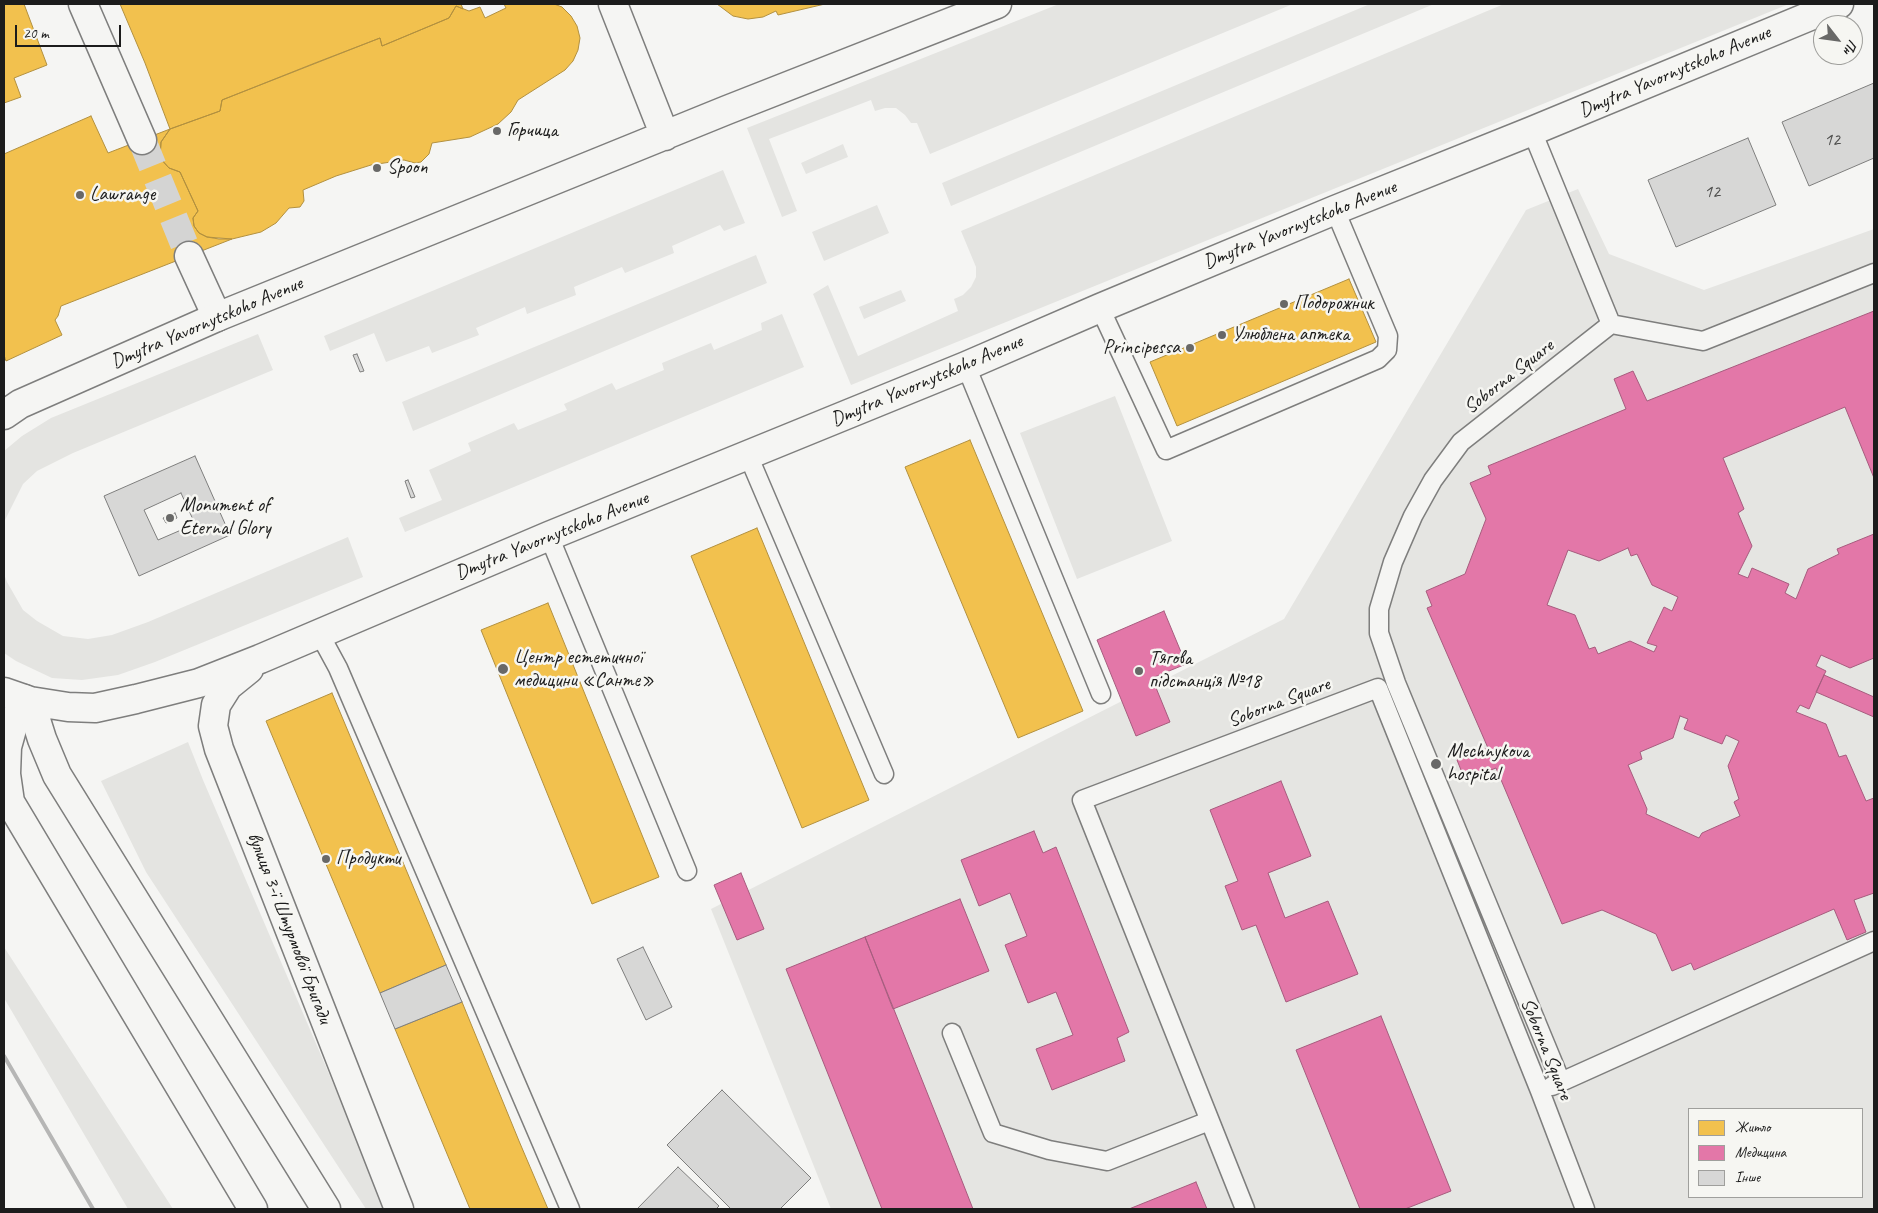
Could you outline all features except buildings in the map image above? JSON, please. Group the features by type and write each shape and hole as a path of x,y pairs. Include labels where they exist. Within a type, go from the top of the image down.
{"main road":[{"path":"83,4 142,140"},
{"name":"Dmytra Yavornytskoho Avenue","path":"4,415 20,404 217,317 664,136 997,4"},
{"name":"Dmytra Yavornytskoho Avenue","path":"19,697 68,707 95,708 199,683 549,536 966,366 1335,210 1839,4"},
{"path":"617,6 664,136"},
{"path":"189,256 217,317"},
{"name":"вулиця 3-ї Штурмової Бригади","path":"260,659 228,686 216,705 213,726 219,749 399,1209"},
{"path":"19,697 7,747 6,774 10,802 253,1209"},
{"path":"19,697 42,739 57,776 326,1209"}],"lane":[{"path":"1532,131 1611,324 1703,341 1874,273"},
{"path":"1100,308 1166,450 1378,359 1387,350 1388,336 1335,210"},
{"name":"Soborna Square","path":"1561,1082 1396,683 1379,633 1379,609 1393,562 1413,516 1433,480 1461,442 1611,324"},
{"path":"966,366 1100,694"},
{"path":"748,455 884,774"},
{"path":"549,536 687,871"},
{"path":"319,633 338,668 570,1209"},
{"name":"Soborna Square","path":"1245,1209 1082,800 1378,688 1540,1091 1585,1209"},
{"path":"1540,1091 1874,941"},
{"path":"952,1033 993,1132 1049,1150 1107,1160 1209,1122"}],"shaded area":[{"path":"1059,4 1293,4 930,154 917,123 911,123 896,108 885,108 875,111 871,100 769,139 797,211 782,217 747,128"},
{"path":"1370,4 1434,4 951,206 942,183"},
{"path":"1504,4 1789,4 851,385 813,294 828,285 858,356 958,311 954,299 963,295 971,287 976,277 976,267 961,231"},
{"path":"843,144 848,157 806,174 801,163"},
{"path":"723,170 745,223 724,231 720,225 672,246 674,253 625,273 622,267 574,287 576,295 527,314 525,307 476,328 479,335 432,353 429,346 386,362 374,333 330,351 324,336"},
{"name":"Mechnykova hospital","path":"1578,189 1609,254 1704,290 1874,229 1874,1209 831,1209 711,909 1284,619 1526,210"},
{"path":"877,205 889,233 824,261 812,232"},
{"path":"756,255 767,283 413,431 402,402"},
{"path":"901,290 906,301 864,319 859,307"},
{"path":"782,314 804,367 405,532 399,518 442,500 429,470 471,451 468,443 514,423 518,430 567,410 564,404 612,383 616,390 664,370 662,363 711,343 714,350 762,330 761,323"},
{"path":"258,334 273,370 73,453 37,471 23,484 4,522 4,451 22,436 51,418"},
{"path":"1115,396 1172,541 1077,579 1020,433"},
{"path":"348,537 363,577 155,662 118,675 82,680 52,678 16,661 4,653 4,574 23,610 37,621 63,636 88,639 112,635 148,622"},
{"path":"188,742 387,1209 366,1209 146,872 101,781"},
{"path":"4,947 173,1209 128,1209 4,998"}],"tunnel":[{"path":"142,140 189,256"}],"railway":[{"path":"4,1056 93,1209"}],"place":[{"name":"Горчица","path":"497,131"},
{"name":"Spoon","path":"377,168"},
{"name":"Lawrange","path":"80,195"},
{"name":"Подорожник","path":"1284,304"},
{"name":"Улюблена аптека","path":"1222,335"},
{"name":"Principessa","path":"1190,348"},
{"name":"Monument of Eternal Glory","path":"170,518"},
{"name":"Центр естетичної медицини «Санте»","path":"503,669"},
{"name":"Тягова пiдстанцiя №18","path":"1139,671"},
{"name":"Mechnykova hospital","path":"1436,764"},
{"name":"Продукти","path":"326,859"}]}
